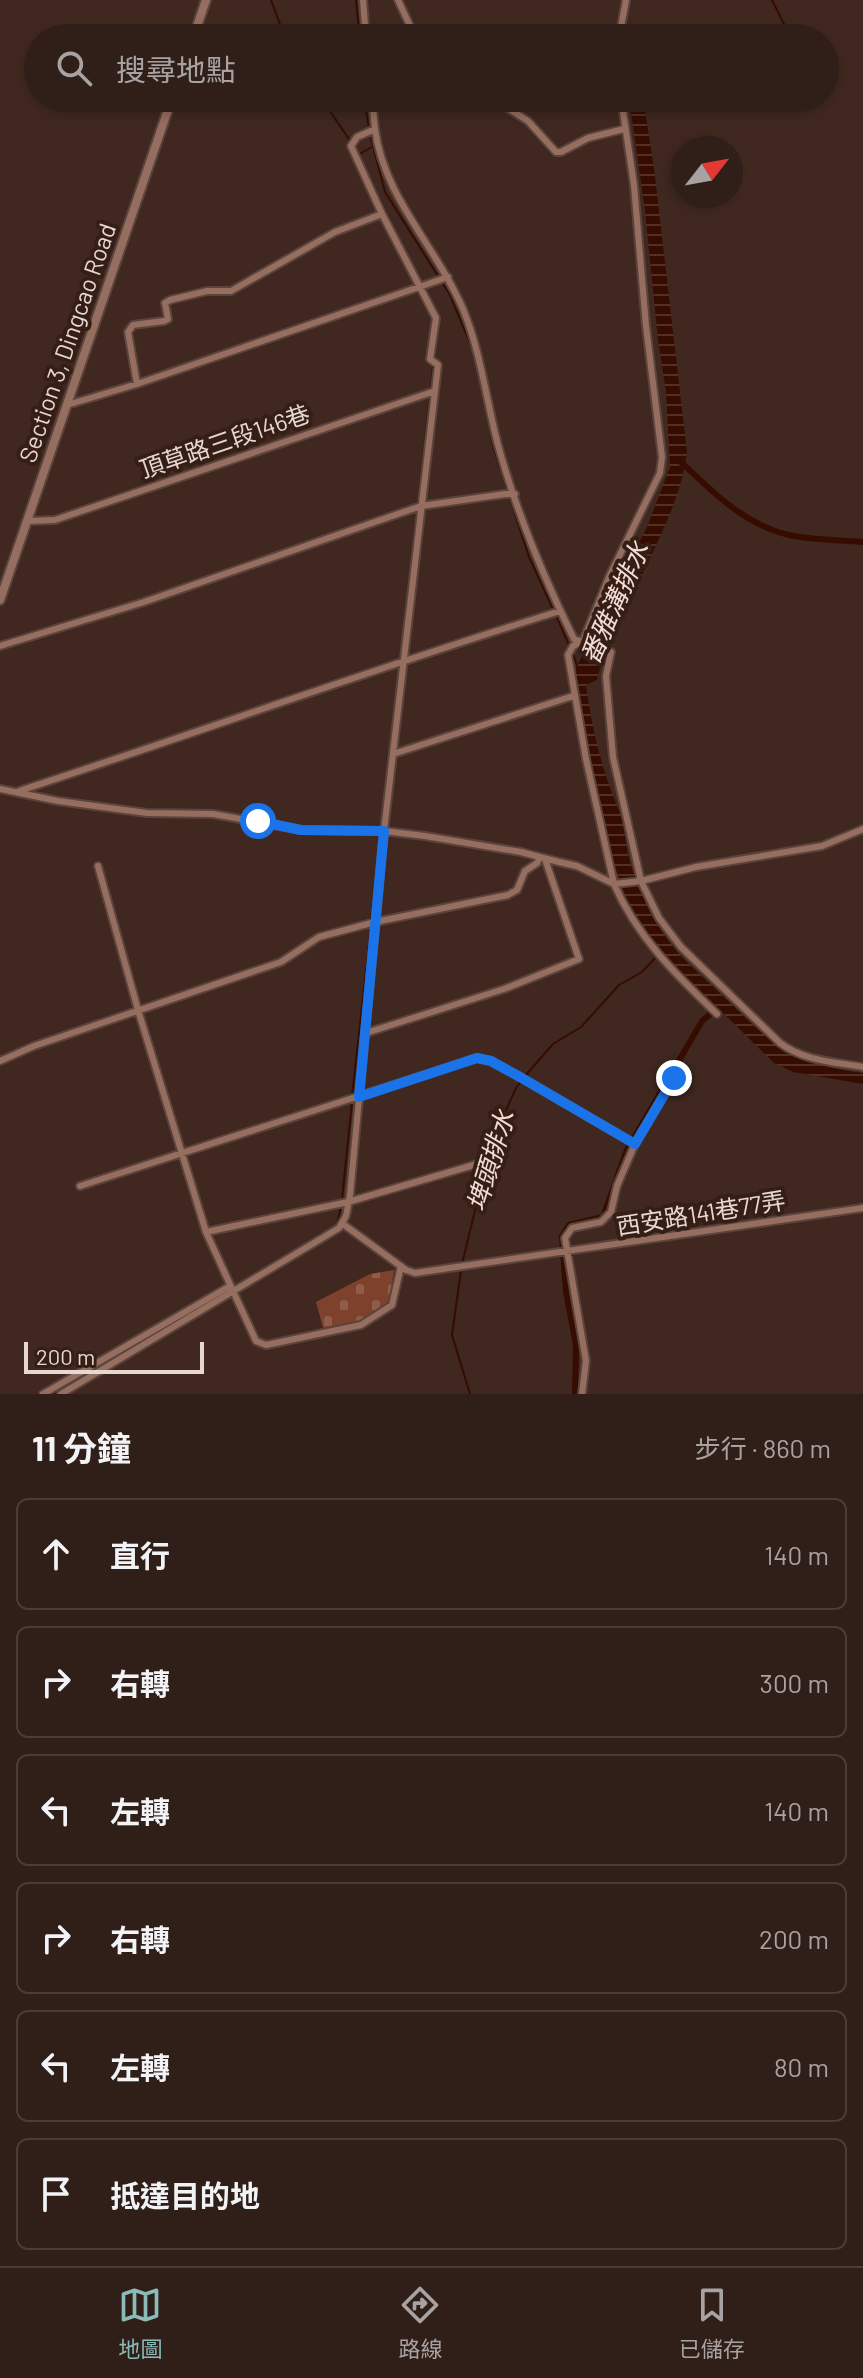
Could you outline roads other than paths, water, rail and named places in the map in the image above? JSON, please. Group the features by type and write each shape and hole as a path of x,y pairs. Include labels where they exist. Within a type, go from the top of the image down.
{"street":[{"path":"198,24 206,0"},
{"path":"363,0 365,24"},
{"path":"398,0 409,24"},
{"path":"622,24 626,0"},
{"name":"Section 3, Dingcao Road","path":"0,600 167,112"},
{"path":"373,112 385,172 448,277 476,344 511,494 556,613 574,639 611,652 606,676 613,757 641,881 659,918 681,947 780,1043 791,1051 816,1060 863,1067"},
{"path":"514,112 528,121 556,152 588,138 624,129"},
{"path":"622,112 634,185 646,326 662,457 660,473 610,575 583,641 571,648 573,696 614,884 658,957 717,1014"},
{"path":"43,1394 343,1224 348,1202 384,831 438,365 430,359 436,318 418,287 351,146 357,137 375,129"},
{"path":"137,384 128,332 133,325 164,321 168,319 165,303 170,300 207,291 231,291 335,232 382,214"},
{"path":"67,405 448,277"},
{"name":"頂草路三段146巷","path":"27,521 55,520 435,391"},
{"path":"0,646 116,612 421,506 511,494"},
{"path":"15,792 556,613"},
{"path":"393,754 573,696"},
{"path":"0,789 147,813 163,811 237,816 301,830 384,831 543,858 577,866 614,884 822,846 863,829"},
{"path":"0,1061 281,962 319,937 375,922 508,895 517,890 525,871 543,858"},
{"path":"366,1033 504,989 579,959 543,858"},
{"path":"98,866 206,1232 256,1341 266,1345 361,1325 392,1305 401,1266 343,1224"},
{"path":"80,1186 477,1058 491,1061 523,1078 632,1142"},
{"path":"582,1394 586,1361 565,1238 569,1231 601,1222 611,1212 632,1142 674,1078"},
{"path":"206,1232 348,1202 487,1163"},
{"name":"西安路141巷77弄","path":"401,1266 415,1273 458,1268 863,1208"},
{"path":"61,1394 231,1289"}],"water":[{"name":"番雅溝排水","path":"631,112 645,112 687,452 667,520 614,634 597,680 586,685 598,748 638,885 667,939 694,969 787,1052 818,1064 863,1073 863,1084 793,1072 774,1063 656,947 629,906 614,865 587,746 576,668 647,527 670,467 666,392"}],"waterway":[{"path":"271,0 280,24"},
{"path":"356,0 359,24"},
{"path":"772,0 784,24"},
{"path":"331,112 351,142"},
{"path":"366,112 369,128"},
{"path":"370,134 385,192 450,295 473,350"},
{"path":"358,155 372,147"},
{"path":"363,164 398,238"},
{"path":"434,360 438,323"},
{"path":"431,388 433,367"},
{"path":"479,372 494,449 529,557 553,609"},
{"path":"418,503 430,394"},
{"path":"680,461 732,507 761,525 794,536 863,542"},
{"path":"401,658 417,510"},
{"name":"番雅溝排水","path":"556,615 569,645"},
{"name":"番雅溝排水","path":"572,651 578,668"},
{"path":"391,746 400,665"},
{"path":"371,921 380,844"},
{"path":"352,1096 371,927"},
{"name":"埤頭排水","path":"525,1076 553,1044 581,1027 619,985 642,972 658,955"},
{"path":"575,1394 576,1345 566,1292 562,1236 569,1225 603,1217 627,1150 702,1021 715,1010"},
{"name":"埤頭排水","path":"488,1159 493,1139 521,1081"},
{"path":"342,1199 352,1102"},
{"name":"埤頭排水","path":"462,1264 486,1165"},
{"path":"233,1287 337,1225 341,1206"},
{"name":"埤頭排水","path":"461,1270 452,1335 470,1394"},
{"path":"53,1394 200,1307"}]}
